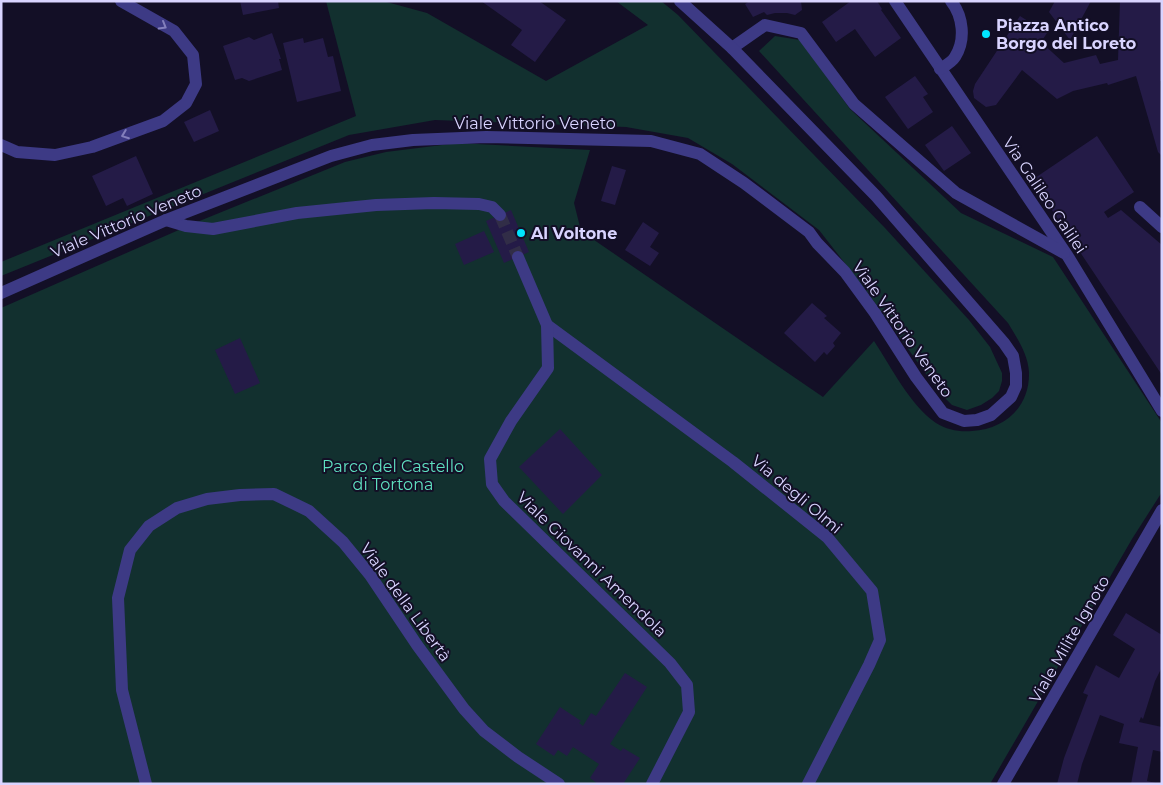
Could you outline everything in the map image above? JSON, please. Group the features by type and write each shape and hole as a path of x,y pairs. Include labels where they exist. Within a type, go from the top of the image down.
{"street":[{"path":"1,145 17,152 55,155 92,147 163,121 186,103 196,84 193,55 174,32 121,1"},
{"name":"Viale Vittorio Veneto","path":"1,293 166,220 331,156 372,145 413,140 486,138 651,140 700,154 744,183 809,232 845,272 875,312 916,377 943,413 964,420 977,420 992,415 1011,397 1016,386 1016,373 1012,356 1004,343 876,196 732,48 680,1"},
{"name":"Via Galileo Galilei","path":"895,1 1067,255 1162,410"},
{"path":"940,69 954,59 960,47 962,31 960,19 951,1"},
{"path":"732,48 766,25 801,33 854,104 956,193 1067,255"},
{"path":"166,220 186,226 213,229 297,214 366,206 464,202 492,207 500,215"},
{"path":"1140,207 1162,227"},
{"path":"518,257 547,325"},
{"name":"Viale Giovanni Amendola","path":"547,325 548,368 511,421 490,459 492,484 504,501 670,663 687,685 689,712 652,784"},
{"name":"Via degli Olmi","path":"547,325 733,462 827,537 872,591 880,640 808,784"},
{"name":"Viale della Libertà","path":"146,784 122,690 118,598 130,550 150,526 177,508 207,499 240,495 274,494 309,511 343,542 370,575 464,709 484,732 559,784"},
{"name":"Viale Milite Ignoto","path":"1003,784 1162,510"}],"green space":[{"path":"326,1 383,1 427,13 546,81 648,25 616,1 661,1 678,15 885,228 969,320 990,347 1002,373 999,391 981,405 967,410 952,405 939,392 865,289 819,230 732,164 688,138 626,127 435,120 349,135 1,276 1,262 356,116"},
{"name":"Parco del Castello di Tortona","path":"775,36 800,40 850,109 961,213 1053,257 1162,423 1162,492 1132,539 990,784 1,784 1,308 197,222 345,162 386,152 458,143 590,150 574,203 581,231 823,397 874,341 909,396 936,423 958,431 972,431 995,426 1013,414 1025,396 1029,372 1024,353 1008,323 759,51"}],"building":[{"path":"240,1 278,1 279,8 243,15"},
{"path":"481,1 539,1 566,20 535,62 511,45 522,30"},
{"path":"750,1 801,1 802,10 795,15 775,13 767,15 764,12 753,17 745,4"},
{"path":"851,1 877,1 881,10 901,38 875,57 855,29 836,42 822,22"},
{"path":"1055,1 1091,1 1070,40 1049,12"},
{"path":"1120,1 1159,1 1162,7 1162,81 1160,81 1162,156 1158,152 1136,76 1108,85 1107,83 1073,91 1057,99 1022,70 996,105 986,107 974,98 975,84 1020,16 1047,33 1041,42 1064,63 1096,55 1100,64 1118,60"},
{"path":"272,33 281,59 279,59 282,70 249,81 242,78 235,80 223,46 249,37 254,40"},
{"path":"303,38 304,43 323,38 328,57 333,56 341,91 297,102 283,43"},
{"path":"915,76 928,94 923,97 933,112 908,129 885,97"},
{"path":"210,110 219,131 194,142 184,122"},
{"path":"952,126 971,153 944,171 925,145"},
{"path":"1097,136 1134,192 1104,212 1108,218 1121,210 1162,245 1162,375 1032,180"},
{"path":"136,156 153,194 127,206 123,198 106,206 92,176"},
{"path":"612,166 626,170 615,205 601,201"},
{"path":"511,210 529,252 504,263 486,221"},
{"path":"643,222 659,233 650,247 659,253 650,266 625,250"},
{"path":"484,231 494,252 464,265 455,244"},
{"path":"812,303 827,316 824,318 841,333 833,343 835,346 827,355 824,352 815,362 784,333"},
{"path":"240,338 260,383 235,394 215,350"},
{"path":"560,429 602,475 563,514 519,467"},
{"path":"1126,613 1162,635 1162,667 1155,681 1143,719 1141,717 1139,722 1162,727 1162,752 1153,750 1147,781 1160,784 1131,784 1138,747 1119,743 1124,724 1100,715 1082,764 1077,784 1057,784 1064,758 1088,695 1083,693 1096,665 1119,678 1135,649 1113,635"},
{"path":"625,673 647,687 610,744 621,751 623,748 640,758 623,784 598,784 590,778 599,764 573,747 567,756 558,750 554,756 536,744 560,707 581,721 579,723 583,726 591,713 596,716"}],"tunnel":[{"path":"500,215 518,257"}],"place":[{"name":"Piazza Antico Borgo del Loreto","path":"986,34"},
{"name":"Al Voltone","path":"521,233"}]}
